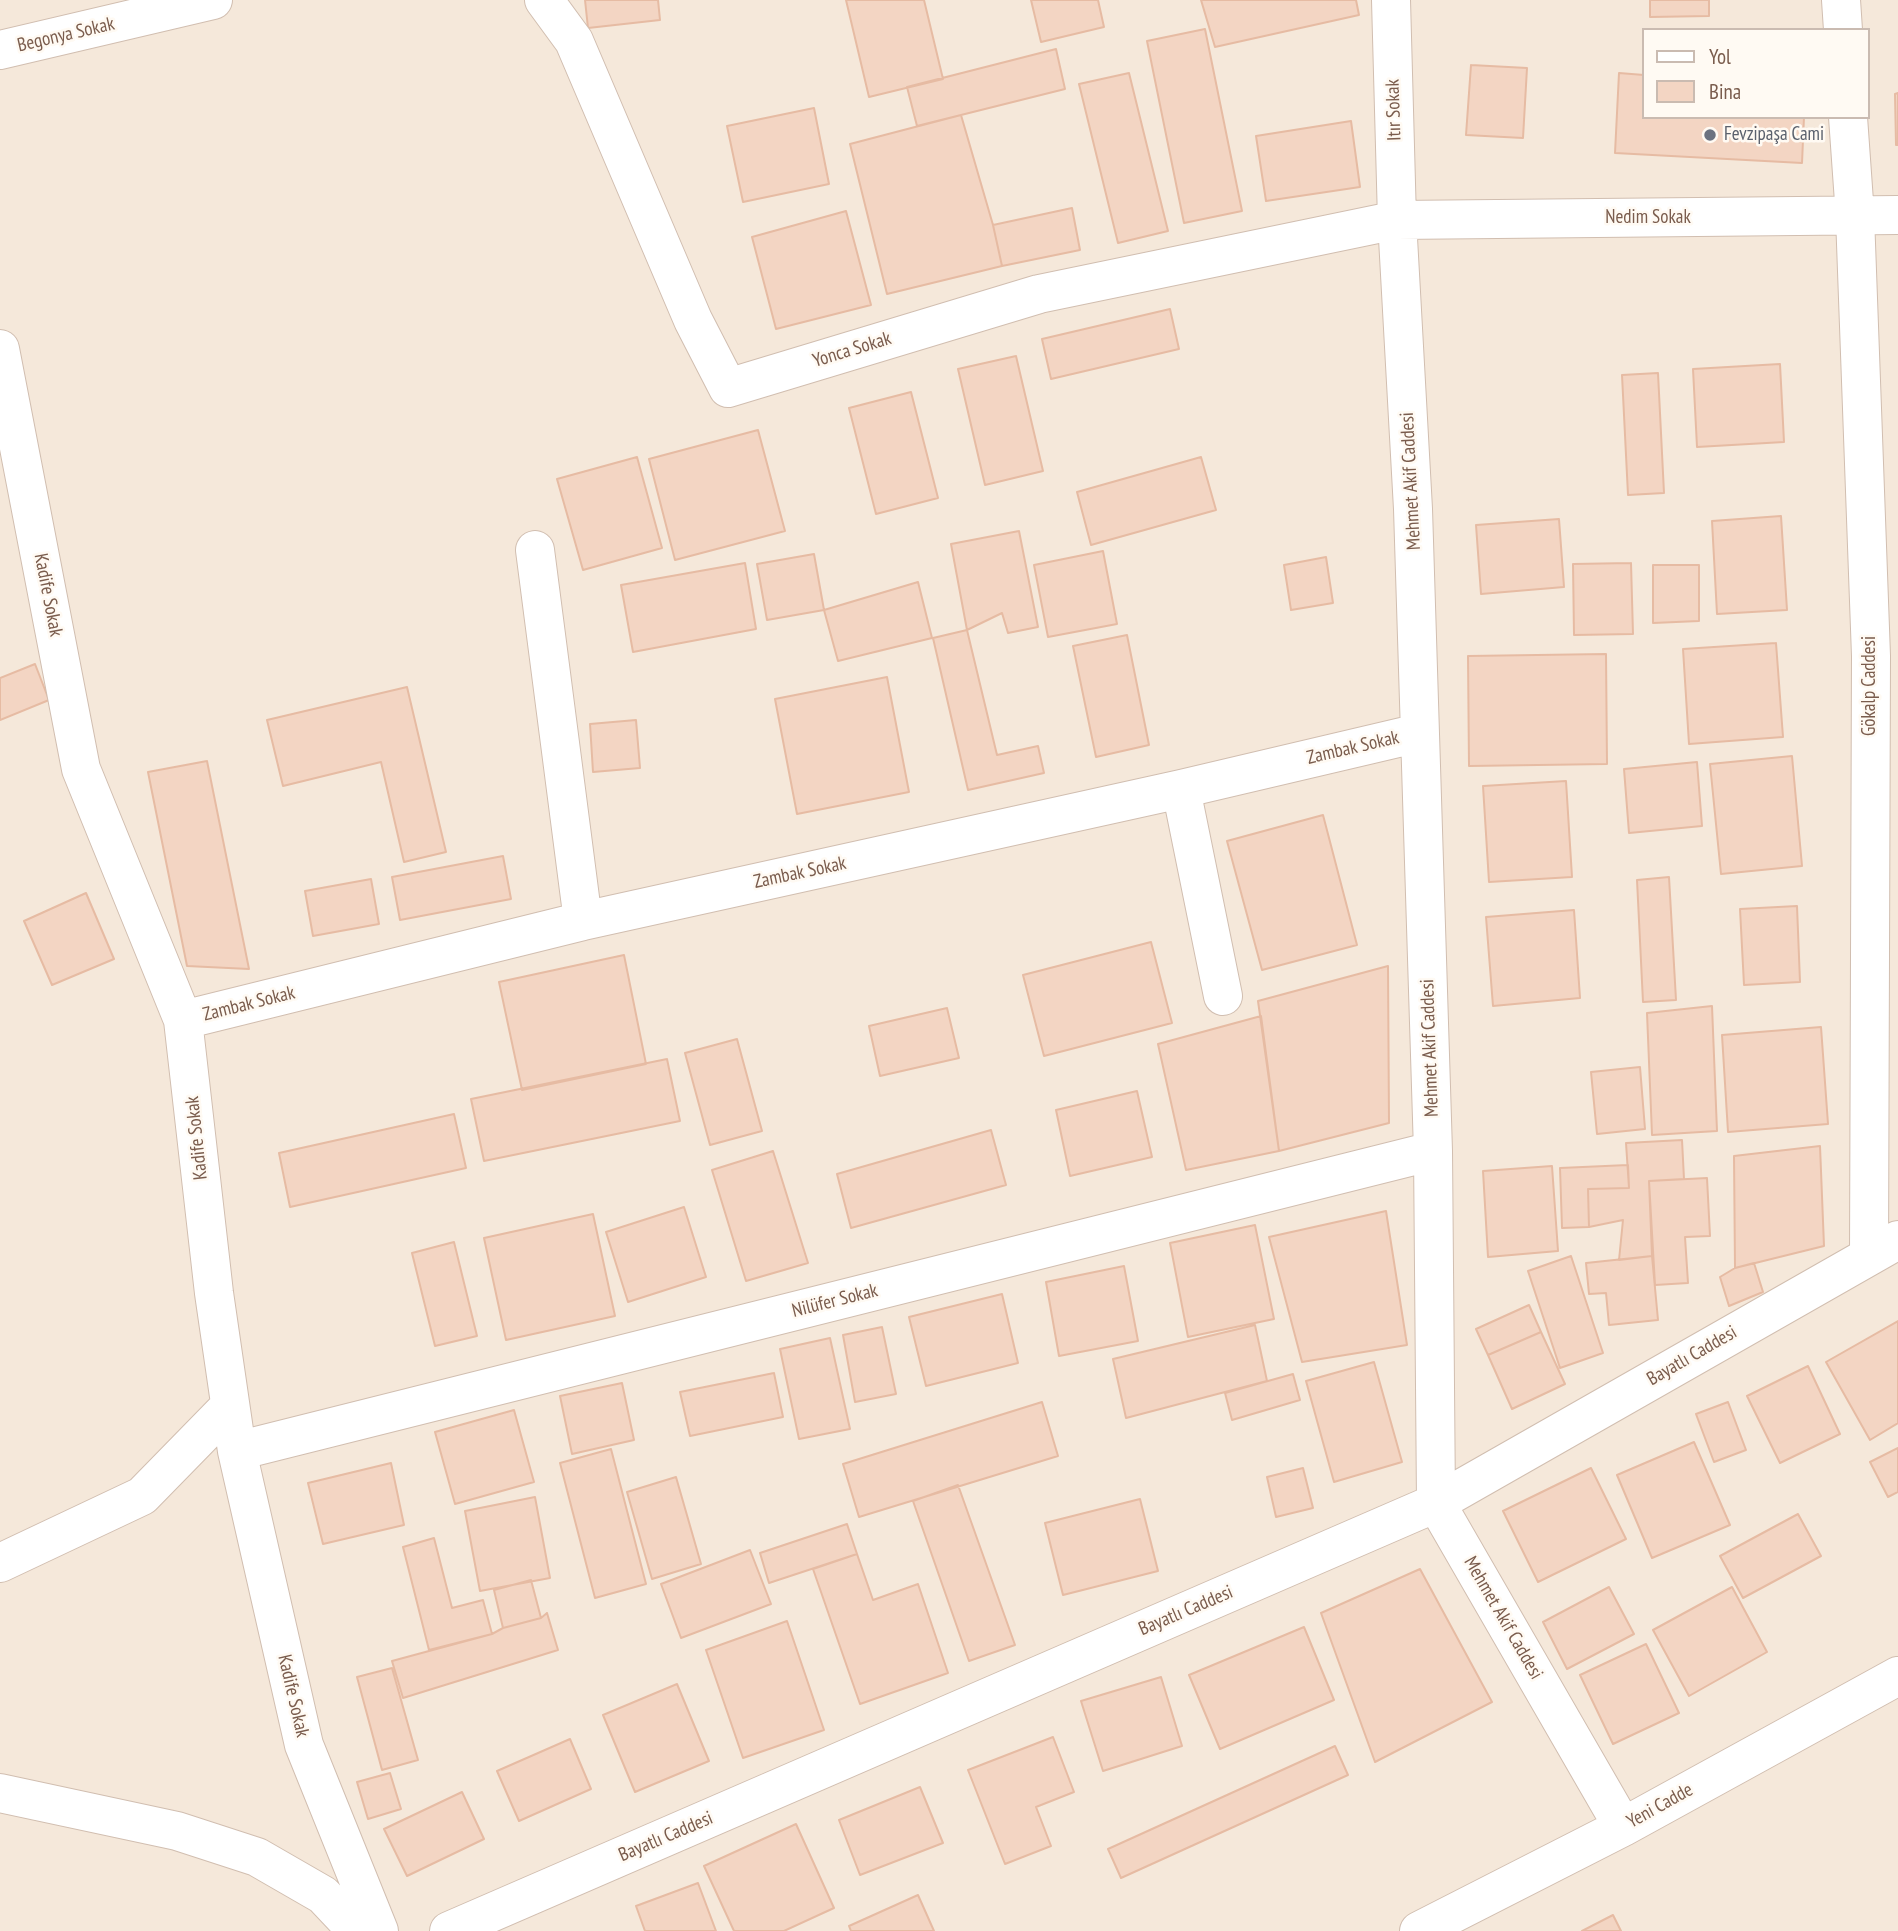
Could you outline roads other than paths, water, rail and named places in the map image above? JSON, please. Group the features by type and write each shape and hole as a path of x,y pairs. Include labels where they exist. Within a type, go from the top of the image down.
{"street":[{"name":"Begonya Sokak","path":"0,51 213,0"},
{"name":"Yonca Sokak","path":"544,0 574,41 692,320 728,388 1039,294 1397,220"},
{"name":"Itır Sokak","path":"1391,0 1397,220"},
{"path":"1841,0 1843,28"},
{"name":"Gökalp Caddesi","path":"1848,119 1885,656 1884,1247"},
{"name":"Nedim Sokak","path":"1397,220 1898,215"},
{"name":"Mehmet Akif Caddesi","path":"1397,220 1413,509 1433,1151 1436,1503 1623,1827"},
{"name":"Kadife Sokak","path":"0,349 81,769 183,1020 214,1293 237,1451 304,1745 379,1931"},
{"path":"535,550 583,921"},
{"name":"Zambak Sokak","path":"183,1020 583,921 1181,789 1419,733"},
{"path":"1181,789 1223,996"},
{"name":"Nilüfer Sokak","path":"237,1451 1433,1151"},
{"name":"Bayatlı Caddesi","path":"449,1931 1436,1503 1884,1247"},
{"path":"0,1563 142,1496 230,1406"},
{"name":"Yeni Cadde","path":"1419,1931 1623,1827 1898,1676"},
{"path":"0,1793 177,1831 257,1857 323,1895 357,1931"}],"place":[{"name":"Fevzipaşa Cami","path":"1710,135"}]}
